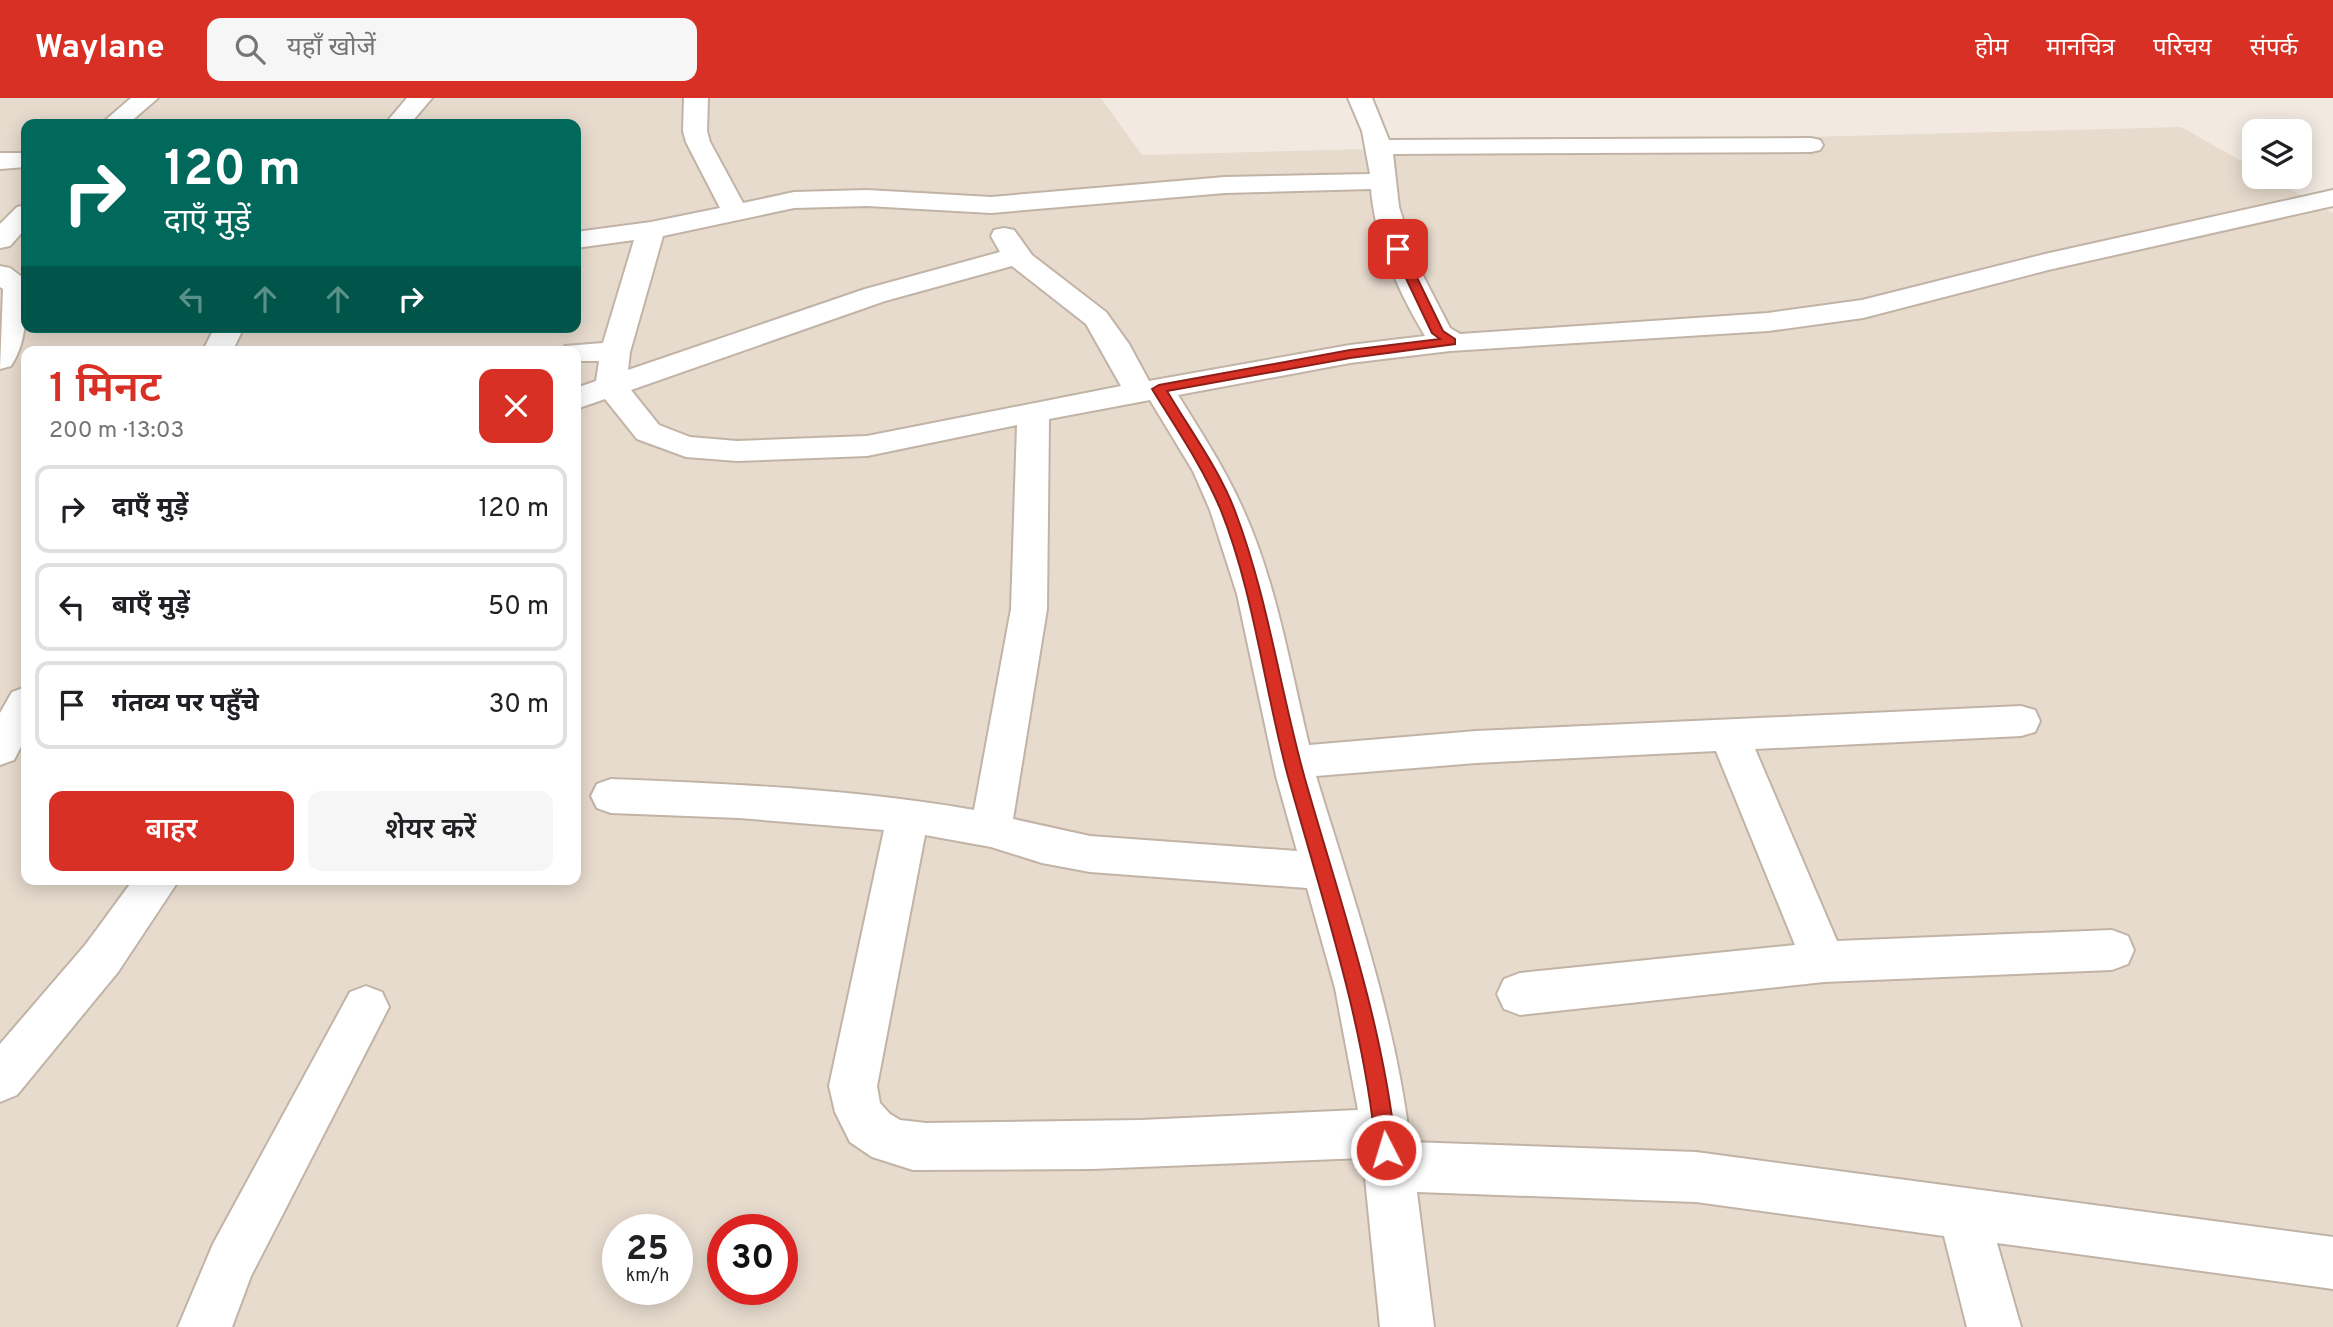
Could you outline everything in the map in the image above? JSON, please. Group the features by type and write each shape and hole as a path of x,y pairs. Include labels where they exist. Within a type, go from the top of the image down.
{"street":[{"path":"119,119 146,98"},
{"path":"401,119 420,98"},
{"path":"696,98 695,131 698,142 735,212"},
{"path":"1360,98 1378,146 1386,207 1403,264 1438,333 1451,342"},
{"path":"1378,146 1811,145"},
{"path":"0,161 21,160"},
{"path":"581,239 650,230 794,200 842,198 990,205 1226,185 1384,181"},
{"path":"650,230 615,352 611,387 648,432 686,447 737,451 867,446 1033,412 1350,354 1451,342 1768,322 1863,309 2072,255 2333,198"},
{"path":"990,205 1006,240 1017,256 1095,317 1209,471 1227,510 1255,594 1293,762 1358,988 1381,1099 1407,1327"},
{"path":"0,240 21,218"},
{"path":"581,397 839,306 1017,256"},
{"path":"0,274 18,286 15,316 0,360"},
{"path":"581,352 615,352"},
{"path":"991,830 1029,609 1033,412"},
{"path":"0,749 21,711"},
{"path":"1293,762 1476,747 2021,722"},
{"path":"1730,736 1824,962"},
{"path":"611,796 739,801 908,815 991,830 1042,845 1090,854 1324,871"},
{"path":"908,815 853,1086 858,1113 872,1131 891,1141 915,1145 1386,1149 1696,1177 2333,1263"},
{"path":"0,1079 102,958 154,885"},
{"path":"1520,993 1824,962 2112,950"},
{"path":"205,1327 231,1262 366,1007"},
{"path":"1963,1213 1994,1327"}],"shaded area":[{"path":"0,98 1101,98 1142,155 2181,127 2242,161 2242,189 2290,189 2333,213 2333,1327 0,1327"}],"route":[{"path":"1386,1150 1381,1099 1358,988 1296,776 1255,594 1227,510 1209,471 1159,389 1350,354 1451,342 1438,333 1398,249"}]}
